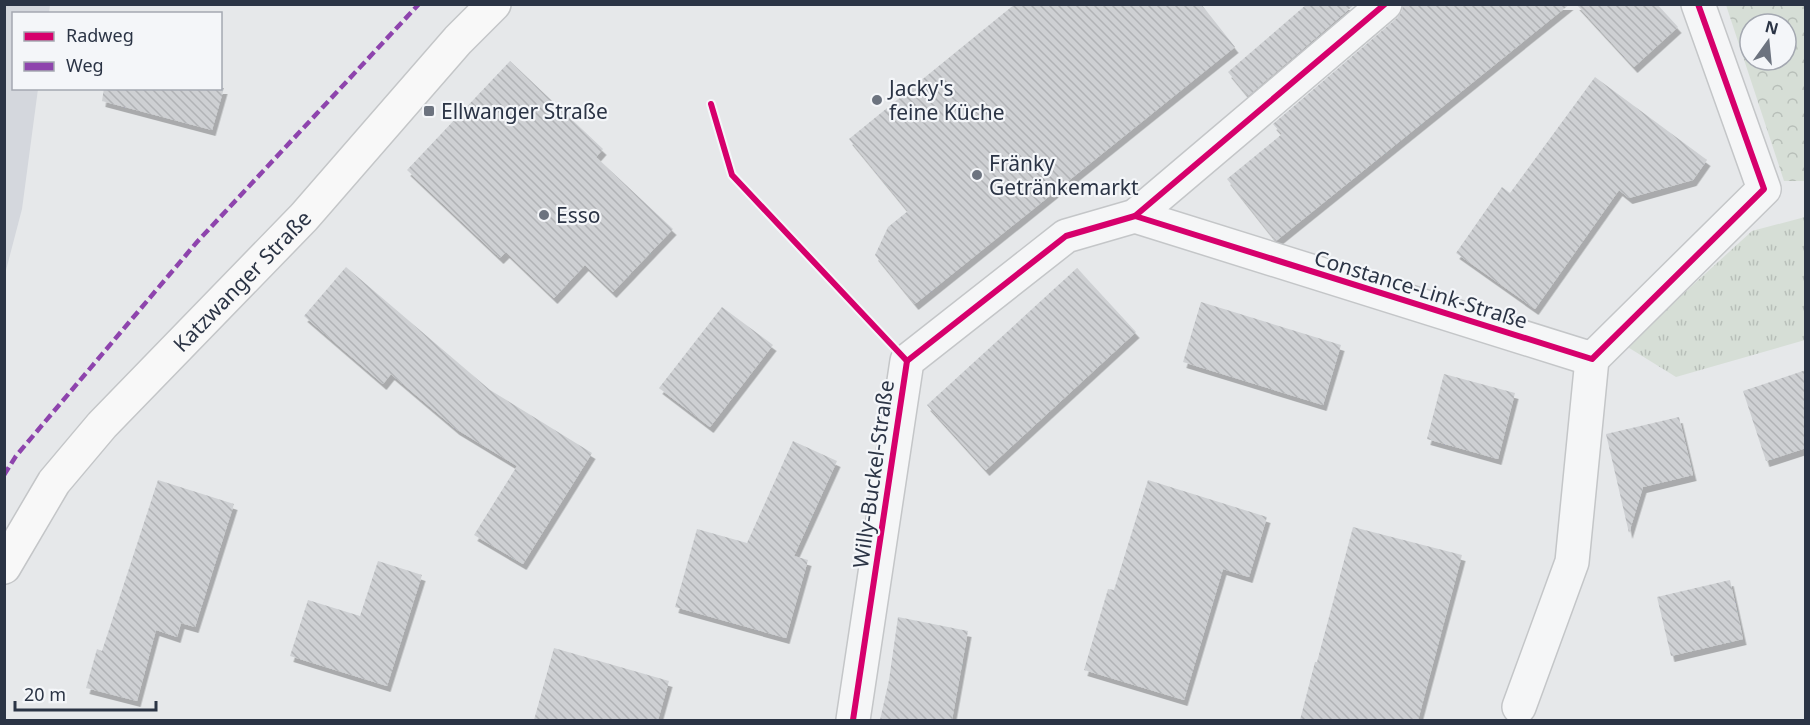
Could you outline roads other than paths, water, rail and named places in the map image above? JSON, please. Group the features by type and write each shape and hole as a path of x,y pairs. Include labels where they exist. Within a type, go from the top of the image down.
{"main road":[{"name":"Katzwanger Straße","path":"4,567 54,482 102,425 304,217 458,40 494,4"}],"street":[{"path":"1135,216 1385,4"},
{"path":"1519,707 1572,562 1592,359 1764,189 1698,4"},
{"name":"Constance-Link-Straße","path":"1135,216 1592,359"},
{"name":"Willy-Buckel-Straße","path":"853,720 907,361 1066,236 1135,216"}],"place":[{"name":"Jacky's feine Küche","path":"877,100"},
{"name":"Ellwanger Straße","path":"429,111"},
{"name":"Fränky Getränkemarkt","path":"977,175"},
{"name":"Esso","path":"544,215"}]}
